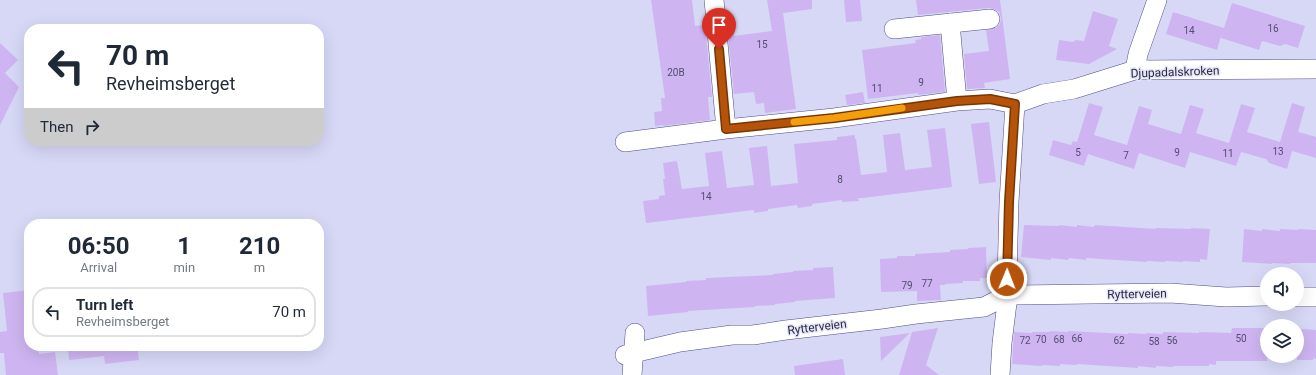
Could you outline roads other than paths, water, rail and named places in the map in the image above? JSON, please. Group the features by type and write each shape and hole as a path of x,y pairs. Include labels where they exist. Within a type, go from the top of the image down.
{"street":[{"path":"714,0 726,129"},
{"path":"1135,70 1138,54 1157,0"},
{"path":"894,29 990,19"},
{"path":"950,23 957,101"},
{"name":"Djupadalskroken","path":"1015,104 1043,94 1074,89 1135,70 1316,69"},
{"path":"625,142 726,129 834,118 957,101 990,99 1015,104 1009,202 1007,266 1008,295 1000,375"},
{"name":"Rytterveien","path":"629,354 680,342 732,335 753,335 916,314 984,307 1008,295 1170,293 1226,297 1260,296"},
{"path":"1304,297 1316,297"},
{"path":"632,375 629,354 635,333"}]}
